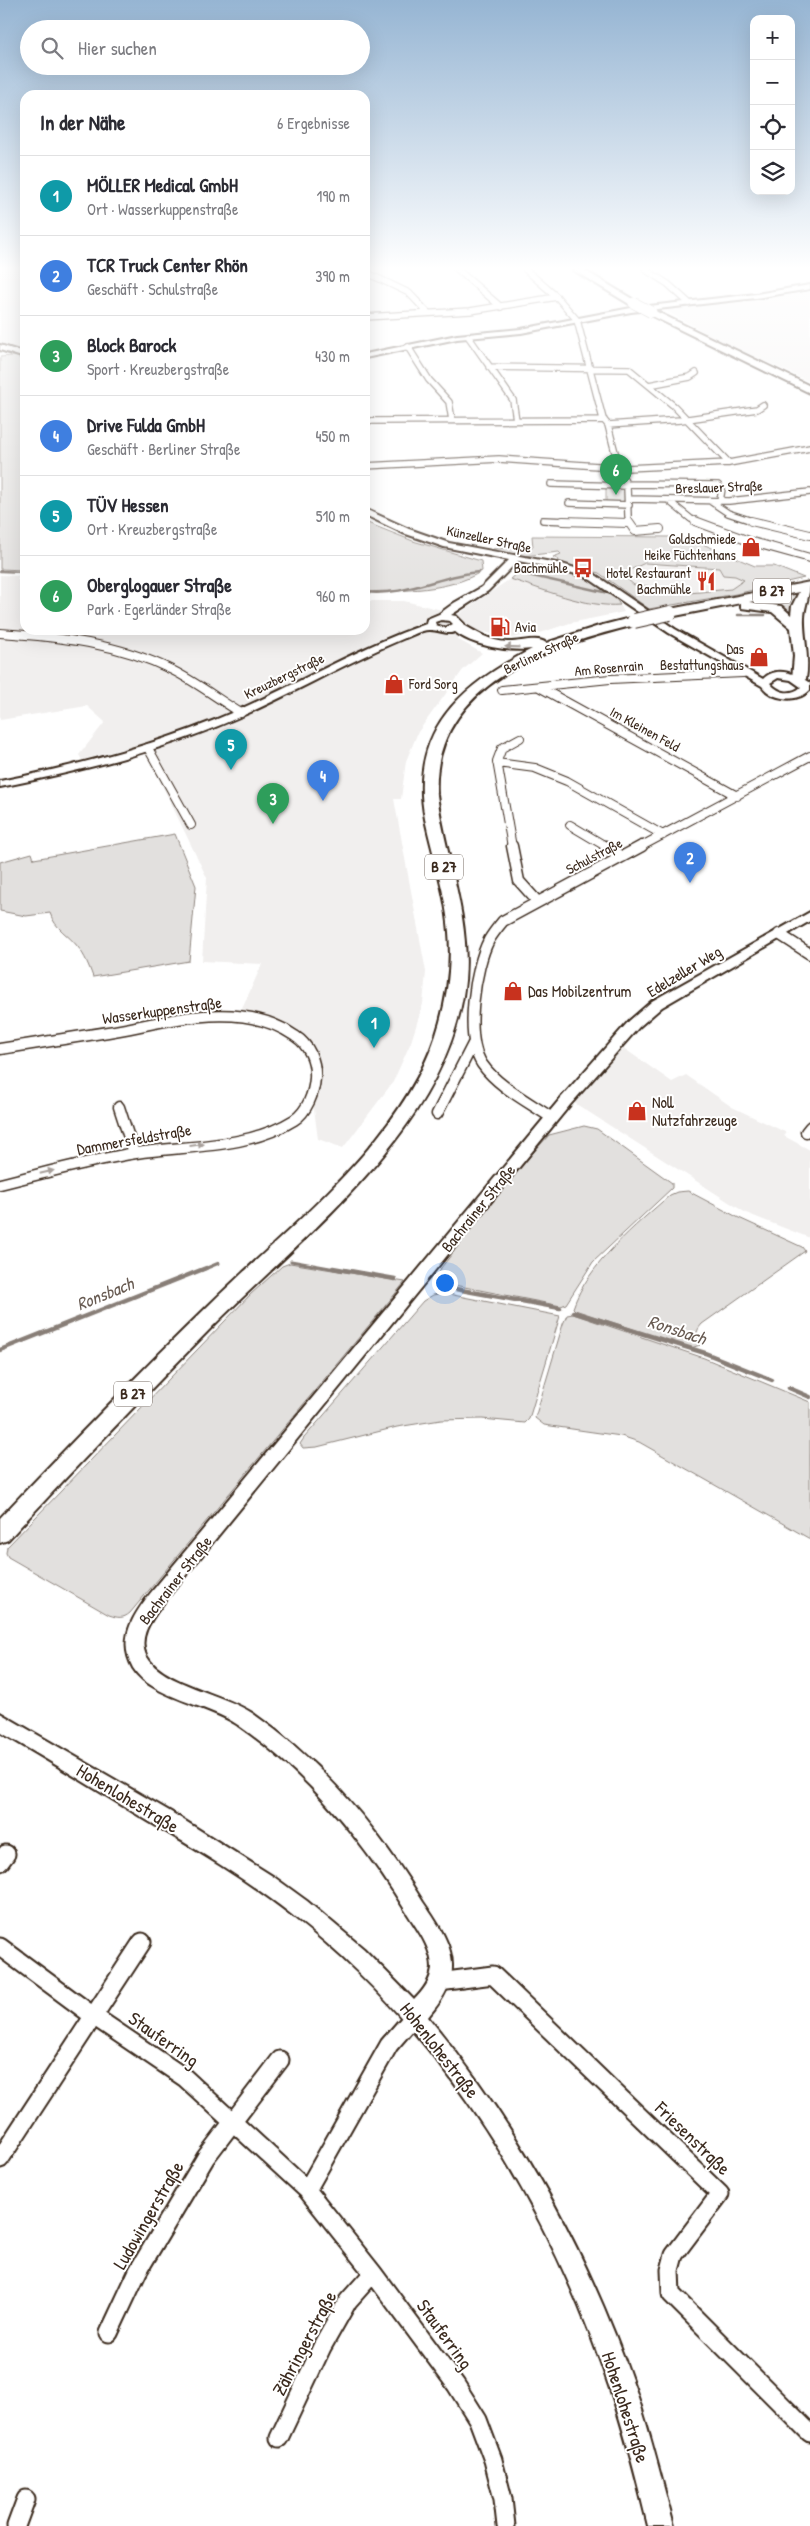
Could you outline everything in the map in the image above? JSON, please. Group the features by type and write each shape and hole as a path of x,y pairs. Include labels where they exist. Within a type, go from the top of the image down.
{"highway":[{"name":"Berliner Straße","path":"734,600 810,582"},
{"name":"Berliner Straße","path":"0,1533 166,1360 381,1145 427,1077 444,1038 453,1007 458,968 457,931 432,810 429,773 436,743 451,716 469,696 490,678 524,658 560,641 591,631 670,613 810,587"},
{"path":"804,688 798,628 799,601 810,587"},
{"path":"714,604 767,607 784,614 798,628"},
{"path":"454,625 485,641 504,647 521,648 560,641"},
{"path":"454,625 497,655 498,661 490,678"}],"main road":[{"name":"Künzeller Straße","path":"370,514 426,538 475,552 547,564 591,576 672,631 735,668"},
{"path":"475,552 493,564 501,574 547,564"},
{"name":"Kreuzbergstraße","path":"454,625 470,600 516,559"},
{"name":"Kreuzbergstraße","path":"0,784 88,765 148,748 241,713 389,642 430,626 432,619 442,617 457,605 470,600"},
{"path":"442,617 454,625"},
{"path":"430,626 441,630 454,625"},
{"path":"735,668 769,680 804,688"},
{"path":"735,668 769,695 804,688"},
{"path":"769,680 767,688 776,694 804,688"},
{"name":"Edelzeller Weg","path":"552,1118 634,1024 657,1004 810,916"},
{"name":"Bachrainer Straße","path":"415,2015 435,1992 442,1967 440,1955 426,1926 393,1874 332,1797 302,1766 248,1721 222,1705 153,1677 139,1660 135,1638 138,1626 149,1607 552,1118"},
{"name":"Hohenlohestraße","path":"0,1722 219,1852 299,1907 367,1965 415,2015 457,2067 496,2125 520,2163 564,2247 604,2339 623,2390 662,2526"}],"street":[{"path":"436,388 449,402 452,420"},
{"path":"504,388 513,400 516,420"},
{"path":"596,388 619,468 627,485 629,502 628,520 635,530 660,529"},
{"path":"652,388 687,419 729,463"},
{"path":"370,421 516,420 606,422 687,419 757,409 763,406"},
{"path":"370,466 499,459 619,468 729,463 810,448"},
{"path":"550,484 718,485 722,489 720,501"},
{"name":"Breslauer Straße","path":"569,503 720,501 810,492"},
{"path":"669,501 691,519 749,541 810,558"},
{"path":"710,501 714,506 731,513 810,535"},
{"path":"543,520 628,520"},
{"path":"0,633 20,635"},
{"path":"21,635 75,640 139,656 183,675 241,713"},
{"path":"719,673 735,668"},
{"name":"Am Rosenrain","path":"502,690 610,679 719,673 735,668"},
{"name":"Im Kleinen Feld","path":"539,687 737,796"},
{"path":"520,738 503,746 498,751 497,763 519,881 537,901"},
{"path":"148,748 191,825"},
{"name":"Schulstraße","path":"552,1118 513,1093 481,1063 474,1042 474,1016 481,964 488,942 503,921 537,901 810,756"},
{"path":"497,763 536,768 568,781 663,835"},
{"path":"570,825 622,856"},
{"path":"779,934 810,954"},
{"name":"Wasserkuppenstraße","path":"0,1048 203,1017 248,1016 272,1022 292,1032 304,1044 313,1057 316,1070 315,1084 309,1100 298,1117 275,1130"},
{"name":"Schulstraße","path":"437,1114 474,1042"},
{"path":"119,1107 134,1153"},
{"name":"Dammersfeldstraße","path":"0,1184 134,1153 246,1138 275,1130"},
{"path":"0,2159 92,2015 142,1942"},
{"name":"Stauferring","path":"0,1947 92,2015 185,2078 307,2190 374,2273 456,2385 478,2420 493,2460 503,2499 506,2526"},
{"name":"Friesenstraße","path":"439,1982 493,1975 571,2048 720,2194 695,2224 671,2262 669,2281 671,2294 810,2433"},
{"path":"307,2190 389,2046 415,2015"},
{"path":"231,2122 280,2060"},
{"name":"Ludowingerstraße","path":"109,2333 138,2271 206,2158 231,2122"},
{"name":"Zähringerstraße","path":"279,2438 322,2347 348,2301 374,2273"},
{"path":"16,2526 26,2499"}],"shaded area":[{"path":"0,388 20,388 20,570 0,569"},
{"path":"606,486 625,486 626,503 606,503"},
{"path":"370,524 413,541 481,561 482,571 469,578 455,583 410,590 370,592"},
{"path":"532,536 672,537 693,540 755,566 774,566 804,578 736,594 649,609 599,573 558,562 559,560 553,557 561,554 559,552 524,556 493,552 493,549 533,547","holes":["645,563 719,568 723,575 735,576 744,580 731,589 689,593 686,588 652,590 648,586 634,585 621,574"]},
{"path":"645,563 719,568 723,575 735,576 745,580 731,589 689,593 634,585 620,573"},
{"path":"533,568 568,573 594,583 605,589 620,605 593,604 579,601 510,579 518,572"},
{"path":"0,575 19,576 17,580 20,580 20,635 370,635 370,601 404,601 459,614 510,579 581,600 608,606 620,605 624,612 570,623 540,633 511,638 475,630 457,639 482,653 463,670 418,732 406,761 401,799 394,799 426,972 423,1004 411,1042 393,1082 343,1148 318,1139 307,1057 292,1035 238,1018 262,964 202,961 207,878 147,754 249,713 238,708 183,732 82,760 79,755 105,722 87,706 0,720"},
{"path":"798,592 793,605 795,618 777,607 756,602"},
{"path":"175,834 196,886 189,961 93,977 87,961 80,950 58,927 50,913 26,916 0,911 0,862 32,853 34,859"},
{"path":"622,1047 672,1082 686,1075 732,1107 787,1133 784,1136 810,1150 810,1238 746,1213 573,1102"},
{"path":"584,1126 597,1129 672,1183 672,1188 593,1262 566,1304 561,1306 444,1283 438,1277 441,1268 516,1172 549,1135"},
{"path":"688,1191 739,1218 802,1247 805,1251 702,1324 697,1334 700,1345 691,1348 575,1310 573,1308 589,1276 614,1246 670,1195"},
{"path":"290,1263 405,1282 130,1613 120,1617 109,1615 8,1557 6,1553 7,1547 251,1294 282,1266"},
{"path":"443,1293 560,1316 529,1419 525,1423 482,1419 441,1420 397,1427 317,1447 303,1448 300,1444 304,1438 423,1301 433,1295"},
{"path":"573,1314 704,1358 810,1402 810,1539 639,1442 621,1436 544,1425 535,1418 563,1324 567,1315"}],"waterway":[{"path":"0,571 20,572"},
{"path":"370,592 380,593 408,589 450,577 479,572"},
{"path":"528,575 608,593"},
{"path":"738,615 765,615"},
{"name":"Ronsbach","path":"291,1261 341,1270"},
{"name":"Ronsbach","path":"202,1270 219,1263"},
{"name":"Ronsbach","path":"0,1350 206,1268"},
{"name":"Ronsbach","path":"333,1268 395,1279"},
{"name":"Ronsbach","path":"439,1286 560,1308"},
{"name":"Ronsbach","path":"573,1312 705,1353 772,1380"},
{"name":"Ronsbach","path":"789,1388 810,1397"}],"place":[{"name":"Oberglogauer Straße","path":"616,495"},
{"name":"Goldschmiede Heike Füchtenhans","path":"751,547"},
{"name":"Bachmühle","path":"583,568"},
{"name":"Hotel Restaurant Bachmühle","path":"706,581"},
{"name":"Avia","path":"500,627"},
{"name":"Das Bestattungshaus","path":"759,657"},
{"name":"Ford Sorg","path":"394,684"},
{"name":"TÜV Hessen","path":"231,770"},
{"name":"Drive Fulda GmbH","path":"323,801"},
{"name":"Block Barock","path":"273,824"},
{"name":"TCR Truck Center Rhön","path":"690,883"},
{"name":"Das Mobilzentrum","path":"513,991"},
{"name":"MÖLLER Medical GmbH","path":"374,1048"},
{"name":"Noll Nutzfahrzeuge","path":"637,1111"}]}
